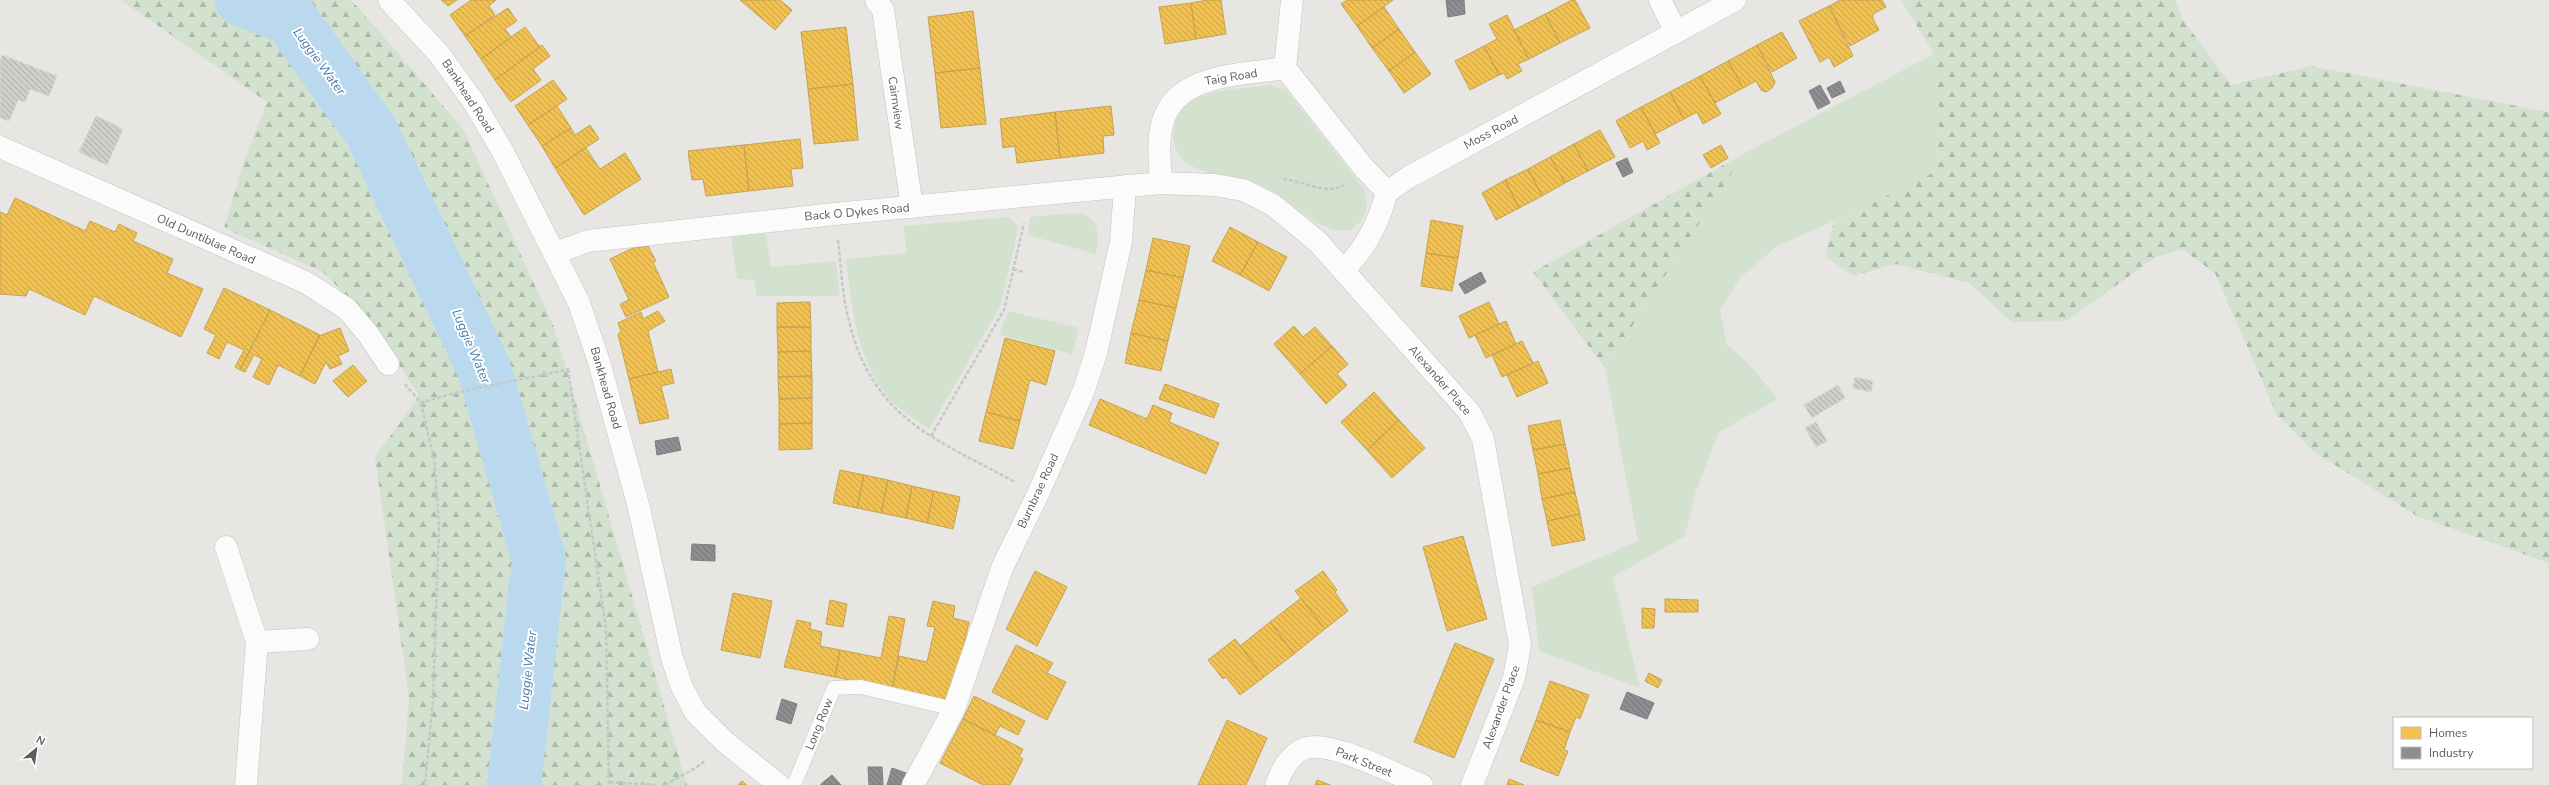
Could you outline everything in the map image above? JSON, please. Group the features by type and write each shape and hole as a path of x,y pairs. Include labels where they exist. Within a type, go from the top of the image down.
{"street":[{"name":"Bankhead Road","path":"389,0 439,54 473,101 503,152 579,304 599,362 639,508 672,658 681,685 695,712 725,742 779,785"},
{"name":"Cairnview","path":"876,0 882,10 912,207"},
{"path":"1292,0 1284,68 1364,168 1387,192 1381,216 1361,251 1343,270"},
{"path":"1660,0 1676,32"},
{"name":"Moss Road","path":"1387,192 1409,177 1735,0"},
{"name":"Taig Road","path":"1161,183 1160,143 1162,122 1169,107 1180,93 1198,83 1284,68"},
{"name":"Old Duntiblae Road","path":"0,147 308,283 347,309 368,334 388,364"},
{"name":"Back O Dykes Road","path":"554,253 588,241 835,214 1161,183"},
{"name":"Alexander Place","path":"1161,183 1216,185 1243,190 1273,204 1296,222 1343,270 1470,413 1483,439 1520,645 1514,678 1472,785"},
{"name":"Burnbrae Road","path":"913,785 954,709 1002,568 1038,494 1084,390 1096,353 1121,242 1126,186"},
{"path":"226,547 257,642 246,785"},
{"path":"257,642 308,639"},
{"name":"Park Street","path":"1276,785 1289,759 1306,748 1334,748 1422,785"}],"lane":[{"name":"Long Row","path":"794,785 834,688 861,687 954,709"}],"path":[{"path":"1280,178 1323,188 1339,188 1364,168"},
{"path":"931,436 1004,310 1030,195"},
{"path":"835,214 849,320 867,372 882,395 899,413 931,436 1038,494"},
{"path":"1013,269 1023,272"},
{"path":"421,403 447,394 533,378 599,362"},
{"path":"388,364 421,403 434,459 439,525 433,699 425,785"},
{"path":"568,369 606,629 609,784 656,785"},
{"path":"665,785 697,767"}],"green space":[{"path":"121,0 350,0 359,8 463,129 554,327 687,785 402,785 409,698 375,457 419,396 371,321 323,272 224,228 244,161 267,102"},
{"path":"1901,0 2175,0 2183,20 2231,85 2311,66 2549,112 2549,563 2417,516 2314,452 2277,415 2215,273 2182,249 2156,257 2066,321 2012,322 1969,283 1896,264 1853,276 1825,256 1834,222 1937,171 1939,114 1934,54"},
{"path":"1934,54 1939,114 1937,171 1882,200 1777,246 1740,278 1720,310 1727,345 1746,361 1778,399 1719,432 1695,494 1685,536 1613,577 1640,688 1539,651 1532,587 1638,541 1605,368 1745,153"},
{"path":"1271,85 1286,90 1364,189 1367,201 1365,212 1360,221 1351,230 1328,228 1318,223 1307,217 1269,189 1259,184 1212,173 1191,166 1183,160 1177,151 1173,136 1174,125 1183,109 1192,101 1204,95 1232,89"},
{"path":"1745,153 1605,368 1533,272"},
{"path":"1072,213 1081,214 1088,217 1096,226 1098,238 1096,254 1028,235 1030,217"},
{"path":"1008,217 1017,225 1018,230 1000,307 929,429 892,402 877,382 869,366 862,349 853,314 846,259 907,253 903,226"},
{"path":"766,234 771,267 836,261 840,296 757,296 754,280 737,279 731,236"},
{"path":"1009,311 1079,328 1072,354 1000,335 1003,323"}],"building: Homes":[{"path":"441,0 457,0 448,6"},
{"path":"471,0 496,0 489,6 495,15 465,36 450,15"},
{"path":"740,0 780,0 792,10 775,30"},
{"path":"1208,0 1221,0 1226,34 1196,39 1191,3"},
{"path":"1347,0 1393,0 1357,26 1341,4"},
{"path":"1572,0 1575,0 1590,28 1560,43 1545,14"},
{"path":"1840,0 1882,0 1886,7 1873,14 1873,19 1879,30 1850,46 1829,6"},
{"path":"1191,3 1196,39 1165,44 1159,7"},
{"path":"1829,6 1853,56 1834,67 1829,57 1820,62 1799,21"},
{"path":"1384,7 1399,29 1372,48 1357,26"},
{"path":"508,8 517,21 505,29 511,37 481,59 465,36"},
{"path":"973,11 980,68 935,73 928,17"},
{"path":"1545,14 1560,43 1529,59 1514,30"},
{"path":"1507,15 1529,59 1518,64 1522,71 1507,79 1504,73 1499,75 1484,46 1497,39 1489,24"},
{"path":"525,27 540,47 495,80 481,59"},
{"path":"846,27 853,84 808,89 801,32"},
{"path":"1399,29 1415,52 1389,71 1372,48"},
{"path":"1782,32 1797,58 1772,72 1757,45"},
{"path":"542,45 550,56 533,69 541,80 511,102 495,80"},
{"path":"1757,45 1775,82 1772,88 1766,92 1761,90 1756,81 1743,88 1728,61"},
{"path":"1484,46 1499,75 1470,90 1455,61"},
{"path":"1415,52 1431,74 1404,93 1389,71"},
{"path":"1728,61 1743,88 1715,103 1700,76"},
{"path":"980,68 986,124 941,128 935,73"},
{"path":"1700,76 1721,114 1703,124 1697,112 1684,119 1670,92"},
{"path":"553,80 567,99 528,125 515,106"},
{"path":"853,84 858,140 814,144 808,89"},
{"path":"1670,92 1684,119 1655,134 1641,107"},
{"path":"557,106 571,128 542,146 528,125"},
{"path":"1111,106 1114,135 1103,136 1104,153 1060,158 1055,112"},
{"path":"1641,107 1660,143 1647,150 1643,141 1630,148 1616,121"},
{"path":"1055,112 1060,158 1017,163 1015,146 1003,148 1000,119"},
{"path":"590,125 599,139 555,168 542,146 571,128 575,135"},
{"path":"1600,130 1615,157 1588,171 1574,144"},
{"path":"800,139 803,168 791,169 793,186 749,191 744,145"},
{"path":"1574,144 1588,171 1565,183 1550,157"},
{"path":"744,145 749,191 706,196 703,179 692,180 688,151"},
{"path":"1721,145 1728,158 1711,168 1703,155"},
{"path":"586,148 600,169 625,153 641,179 584,215 555,168"},
{"path":"1550,157 1565,183 1542,196 1528,169"},
{"path":"1528,169 1542,196 1519,208 1505,180"},
{"path":"1505,180 1519,208 1496,220 1482,193"},
{"path":"15,198 85,231 90,221 115,232 119,224 137,233 133,241 173,259 167,273 203,289 181,337 94,296 85,315 29,289 26,296 0,294 0,212 7,215"},
{"path":"1431,220 1463,226 1458,258 1426,253"},
{"path":"1230,227 1258,242 1240,275 1212,261"},
{"path":"1153,238 1190,246 1183,278 1146,270"},
{"path":"1258,242 1287,257 1269,291 1240,275"},
{"path":"648,246 656,261 653,262 669,297 626,317 620,304 629,300 610,259 633,248"},
{"path":"1426,253 1458,258 1452,291 1421,286"},
{"path":"1146,270 1183,278 1176,308 1139,300"},
{"path":"224,288 270,310 240,370 235,367 244,350 227,342 219,359 207,353 216,335 204,329"},
{"path":"1139,300 1176,308 1168,341 1131,333"},
{"path":"810,302 811,327 777,327 777,303"},
{"path":"1489,302 1499,324 1469,338 1459,316"},
{"path":"270,310 320,335 300,376 278,365 269,385 253,377 262,359 254,355 245,372 240,370"},
{"path":"658,311 665,321 648,331 658,372 629,379 618,334 621,332 618,323 641,312 643,319"},
{"path":"1506,321 1516,344 1486,358 1475,335"},
{"path":"1294,326 1303,337 1315,327 1332,346 1300,374 1274,344"},
{"path":"777,327 811,327 811,351 778,352"},
{"path":"340,328 349,351 338,356 342,364 330,369 326,362 315,384 300,376 319,336"},
{"path":"1131,333 1168,341 1161,371 1125,363"},
{"path":"1005,338 1055,351 1046,385 1030,380 1020,421 986,412"},
{"path":"1522,341 1533,363 1502,377 1492,355"},
{"path":"1332,346 1348,364 1337,374 1347,385 1326,404 1300,374"},
{"path":"811,351 812,376 778,377 778,352"},
{"path":"1538,361 1548,383 1517,397 1507,375"},
{"path":"353,365 367,381 348,397 333,381"},
{"path":"671,369 674,383 661,386 669,418 640,424 629,379"},
{"path":"812,376 812,398 779,399 778,377"},
{"path":"1165,384 1219,404 1214,418 1159,399"},
{"path":"1374,392 1399,420 1367,450 1341,422"},
{"path":"812,398 812,423 779,424 779,399"},
{"path":"1100,399 1147,419 1153,405 1172,413 1169,422 1219,443 1206,474 1089,425"},
{"path":"986,412 1020,421 1013,449 979,441"},
{"path":"1399,420 1425,448 1392,478 1367,450"},
{"path":"1560,420 1565,444 1533,450 1528,426"},
{"path":"812,423 812,449 779,450 779,424"},
{"path":"1565,444 1570,468 1538,474 1533,450"},
{"path":"1570,468 1575,492 1542,499 1538,474"},
{"path":"840,470 864,475 857,508 833,503"},
{"path":"864,475 888,480 881,513 857,508"},
{"path":"888,480 912,486 906,518 881,513"},
{"path":"912,486 934,491 927,523 906,518"},
{"path":"934,491 960,497 953,529 927,523"},
{"path":"1575,492 1580,514 1547,521 1542,499"},
{"path":"1580,514 1585,540 1552,546 1547,521"},
{"path":"1463,536 1487,619 1447,631 1423,547"},
{"path":"1035,571 1067,587 1037,646 1006,629"},
{"path":"1323,571 1337,590 1335,592 1348,611 1325,629 1295,591"},
{"path":"733,593 772,601 760,658 721,650"},
{"path":"1301,598 1325,629 1294,654 1270,622"},
{"path":"1665,599 1698,600 1698,612 1665,612"},
{"path":"830,600 847,604 843,627 826,624"},
{"path":"933,601 955,606 953,618 969,622 951,702 892,689 899,656 927,662 935,627 927,626"},
{"path":"1642,608 1655,609 1654,628 1642,628"},
{"path":"889,616 905,619 892,689 835,677 840,650 881,658"},
{"path":"797,620 811,623 810,629 822,632 820,646 840,650 835,677 784,667"},
{"path":"1270,622 1294,654 1264,677 1240,646"},
{"path":"1235,639 1264,677 1240,695 1226,677 1223,679 1208,660"},
{"path":"1455,643 1494,659 1454,758 1414,742"},
{"path":"1016,645 1053,663 1047,673 1066,682 1047,720 992,692"},
{"path":"1649,673 1662,680 1658,688 1645,681"},
{"path":"1550,681 1589,695 1580,719 1576,717 1570,732 1536,720"},
{"path":"974,696 1025,721 1018,735 1000,726 995,735 963,719"},
{"path":"963,719 1023,749 1019,757 1023,759 1010,785 983,785 940,763"},
{"path":"1227,720 1267,738 1246,785 1198,785"},
{"path":"1536,720 1570,732 1564,750 1568,751 1558,776 1520,761"},
{"path":"1509,779 1524,785 1507,785"},
{"path":"1317,780 1330,785 1315,785"},
{"path":"742,781 747,785 738,785"}],"building: Industry":[{"path":"1446,0 1464,0 1465,14 1448,17"},
{"path":"1840,81 1845,92 1832,98 1827,88"},
{"path":"1820,85 1830,103 1818,109 1809,91"},
{"path":"1627,158 1633,172 1623,177 1616,163"},
{"path":"1481,272 1486,282 1465,294 1459,284"},
{"path":"678,437 681,450 657,455 655,441"},
{"path":"692,544 715,545 715,561 691,560"},
{"path":"1627,692 1654,703 1647,719 1620,709"},
{"path":"782,699 797,704 791,724 776,719"},
{"path":"868,767 882,767 883,785 869,785"},
{"path":"892,768 906,773 902,785 887,785"},
{"path":"832,775 841,785 821,785 821,784"}],"building: Other":[{"path":"2,55 57,76 49,96 30,89 25,102 18,100 9,121 0,118 0,62"},
{"path":"96,116 123,129 107,165 79,152"},
{"path":"1855,377 1873,381 1871,392 1853,388"},
{"path":"1838,385 1845,398 1812,418 1804,405"},
{"path":"1816,422 1827,441 1816,447 1805,428"}],"waterway":[{"name":"Luggie Water","path":"242,0 290,18 372,133 484,369 539,559 514,785"}]}
